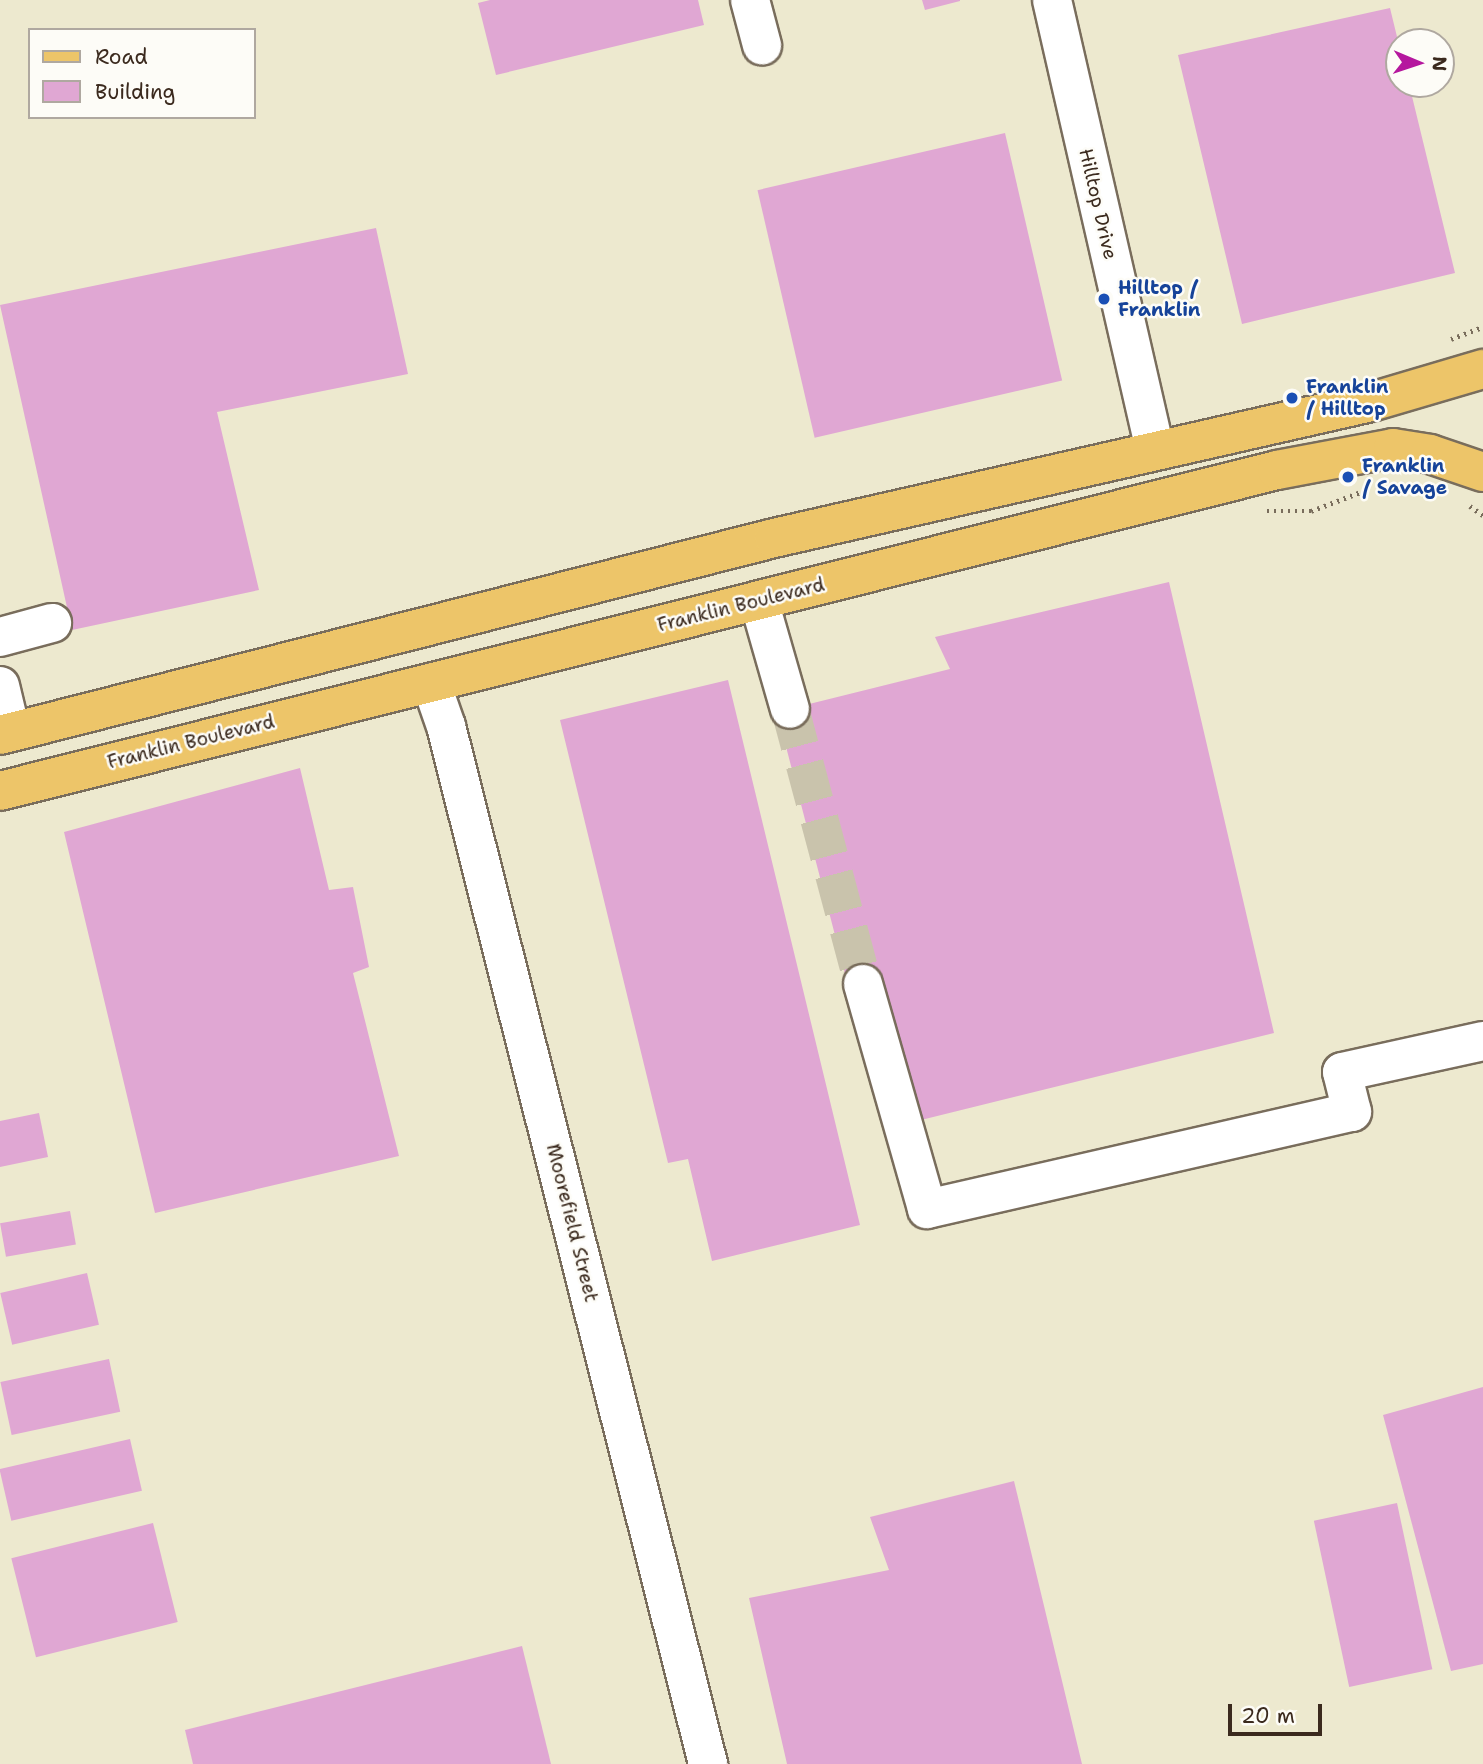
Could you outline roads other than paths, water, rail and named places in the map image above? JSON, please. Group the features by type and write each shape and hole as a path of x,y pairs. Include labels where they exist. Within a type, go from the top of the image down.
{"main road":[{"path":"6,734 774,538 1156,448 1371,402 1483,369"},
{"name":"Franklin Boulevard","path":"0,791 1276,470 1393,448 1430,454 1472,486"}],"street":[{"path":"750,0 762,45"},
{"name":"Hilltop Drive","path":"1052,0 1156,448"},
{"path":"759,601 790,709"},
{"path":"0,637 52,623"},
{"name":"Moorefield Street","path":"432,683 446,726 708,1764"},
{"path":"0,686 6,734"},
{"path":"863,984 927,1209 1352,1112 1342,1072 1483,1041"}],"tunnel":[{"path":"790,709 863,984"}],"place":[{"name":"Hilltop / Franklin","path":"1104,299"},
{"name":"Franklin / Hilltop","path":"1292,398"},
{"name":"Franklin / Savage","path":"1348,477"}]}
